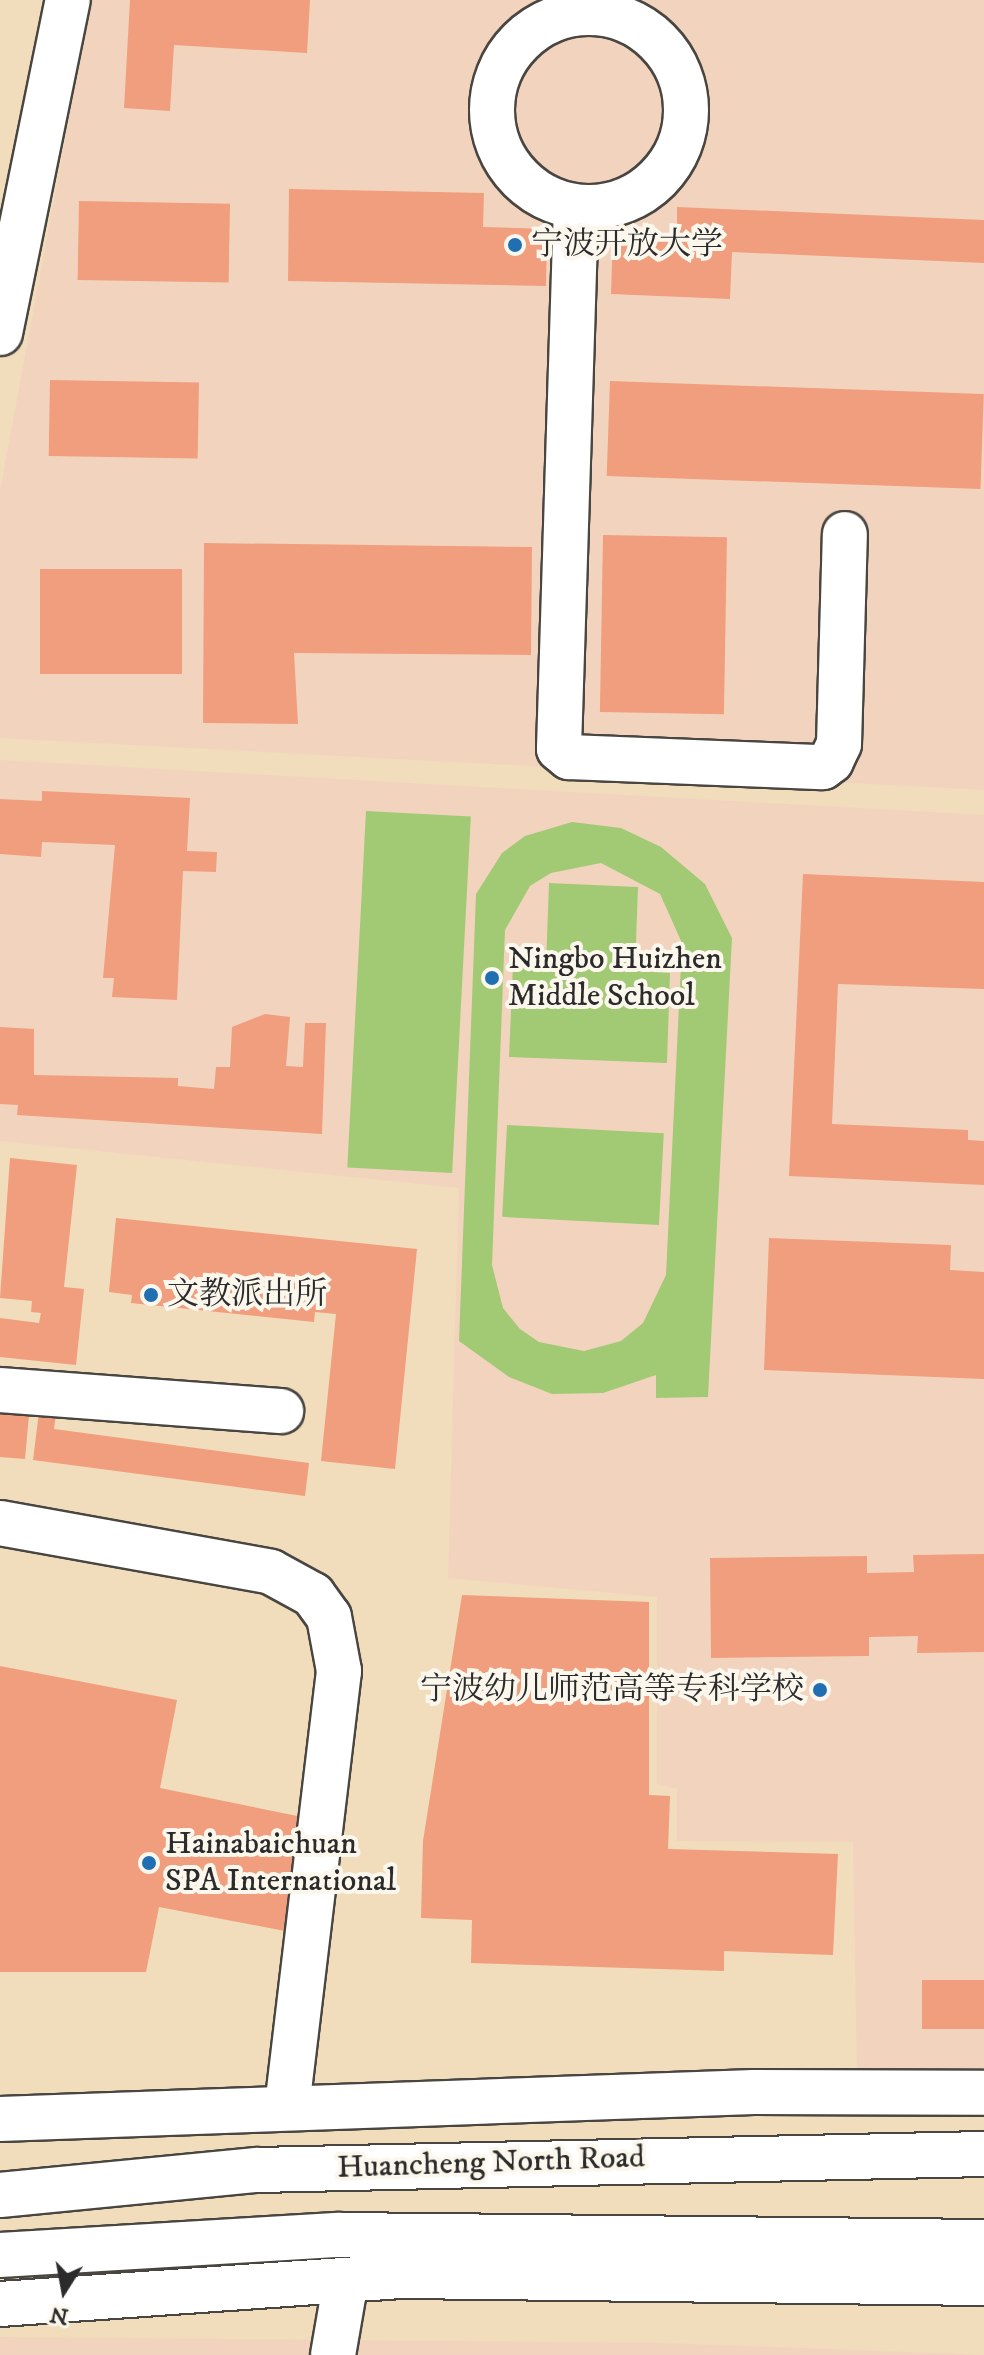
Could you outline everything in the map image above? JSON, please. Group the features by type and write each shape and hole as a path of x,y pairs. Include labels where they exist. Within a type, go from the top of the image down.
{"main road":[{"path":"0,333 68,0"},
{"path":"594,7 632,22 668,53 687,117 674,160 651,185 621,203 576,207 531,189 513,172 500,151 491,103 496,79 521,39 562,16 594,7"},
{"path":"576,207 559,749 569,757 823,767 831,761 839,744 845,534"},
{"path":"0,1390 281,1411"},
{"path":"0,1523 271,1572 313,1595 329,1617 339,1671 287,2108"},
{"path":"0,2119 754,2092 984,2093"},
{"name":"Huancheng North Road","path":"0,2195 257,2170 984,2154"},
{"name":"Huancheng North Road","path":"0,2255 339,2235 984,2242"},
{"path":"333,2355 346,2280"},
{"path":"0,2304 346,2280 984,2283"}],"shaded area":[{"name":"宁波开放大学","path":"91,0 984,0 984,790 0,738 0,491"},
{"name":"Ningbo Huizhen Middle School","path":"0,760 984,815 984,2076 857,2078 853,1842 677,1841 677,1789 657,1784 657,1597 448,1578 459,1188 0,1141"},
{"path":"0,2337 666,2343 984,2355 0,2355"}],"green space":[{"path":"366,811 471,816 452,1173 347,1168"},
{"path":"572,822 621,828 661,847 705,884 732,938 708,1397 656,1398 656,1375 603,1393 552,1394 509,1377 459,1341 476,894 502,853 525,836","holes":["601,863 660,894 682,943 666,1275 643,1323 621,1341 584,1351 539,1342 520,1329 503,1308 492,1265 505,930 530,886 551,873"]},
{"path":"549,883 638,887 635,971 670,973 667,1063 509,1057 513,965 546,965"},
{"path":"507,1125 664,1133 659,1225 502,1217"}],"building":[{"path":"130,0 310,0 307,53 174,45 170,111 124,108"},
{"path":"289,189 484,193 483,227 547,229 546,286 288,281"},
{"path":"79,201 230,204 229,283 78,280"},
{"path":"677,207 984,220 984,263 732,252 730,299 611,294 613,233 677,236"},
{"path":"50,380 199,383 198,459 49,456"},
{"path":"610,381 984,394 980,489 607,476"},
{"path":"603,535 727,537 724,714 600,712"},
{"path":"204,543 532,547 531,655 294,653 298,724 203,723"},
{"path":"40,569 182,569 182,674 40,674"},
{"path":"42,791 190,798 187,851 217,852 216,872 183,871 177,1000 112,997 114,978 103,978 115,845 42,842 41,857 0,854 0,799 42,801"},
{"path":"803,874 984,882 984,989 838,984 832,1124 968,1130 968,1140 984,1141 984,1185 789,1176"},
{"path":"265,1014 290,1017 286,1066 303,1067 305,1023 326,1023 322,1134 17,1115 18,1105 0,1104 0,1027 34,1029 34,1075 178,1078 178,1086 214,1089 216,1067 230,1067 232,1027"},
{"path":"10,1158 77,1165 64,1287 84,1289 76,1365 0,1357 0,1318 39,1323 41,1313 31,1312 32,1301 0,1298"},
{"path":"116,1218 417,1249 395,1469 321,1461 336,1314 315,1312 314,1322 131,1303 132,1295 109,1292"},
{"path":"769,1238 951,1245 950,1270 984,1272 984,1379 764,1370"},
{"path":"0,1401 30,1404 25,1459 0,1457"},
{"path":"40,1404 57,1406 54,1429 309,1463 305,1496 33,1460"},
{"path":"984,1554 984,1652 917,1653 918,1636 869,1637 869,1656 711,1658 710,1558 867,1556 867,1573 914,1572 913,1555"},
{"path":"462,1595 649,1602 649,1795 670,1796 668,1849 838,1854 833,1955 724,1951 724,1971 471,1963 472,1920 421,1918 423,1841"},
{"name":"Hainabaichuan SPA International","path":"0,1666 177,1700 160,1788 307,1818 285,1931 159,1907 146,1972 0,1972"},
{"path":"922,1980 984,1980 984,2029 922,2029"}],"place":[{"name":"宁波开放大学","path":"515,245"},
{"name":"Ningbo Huizhen Middle School","path":"492,978"},
{"name":"文教派出所","path":"151,1295"},
{"name":"宁波幼儿师范高等专科学校","path":"820,1690"},
{"name":"Hainabaichuan SPA International","path":"149,1863"}]}
